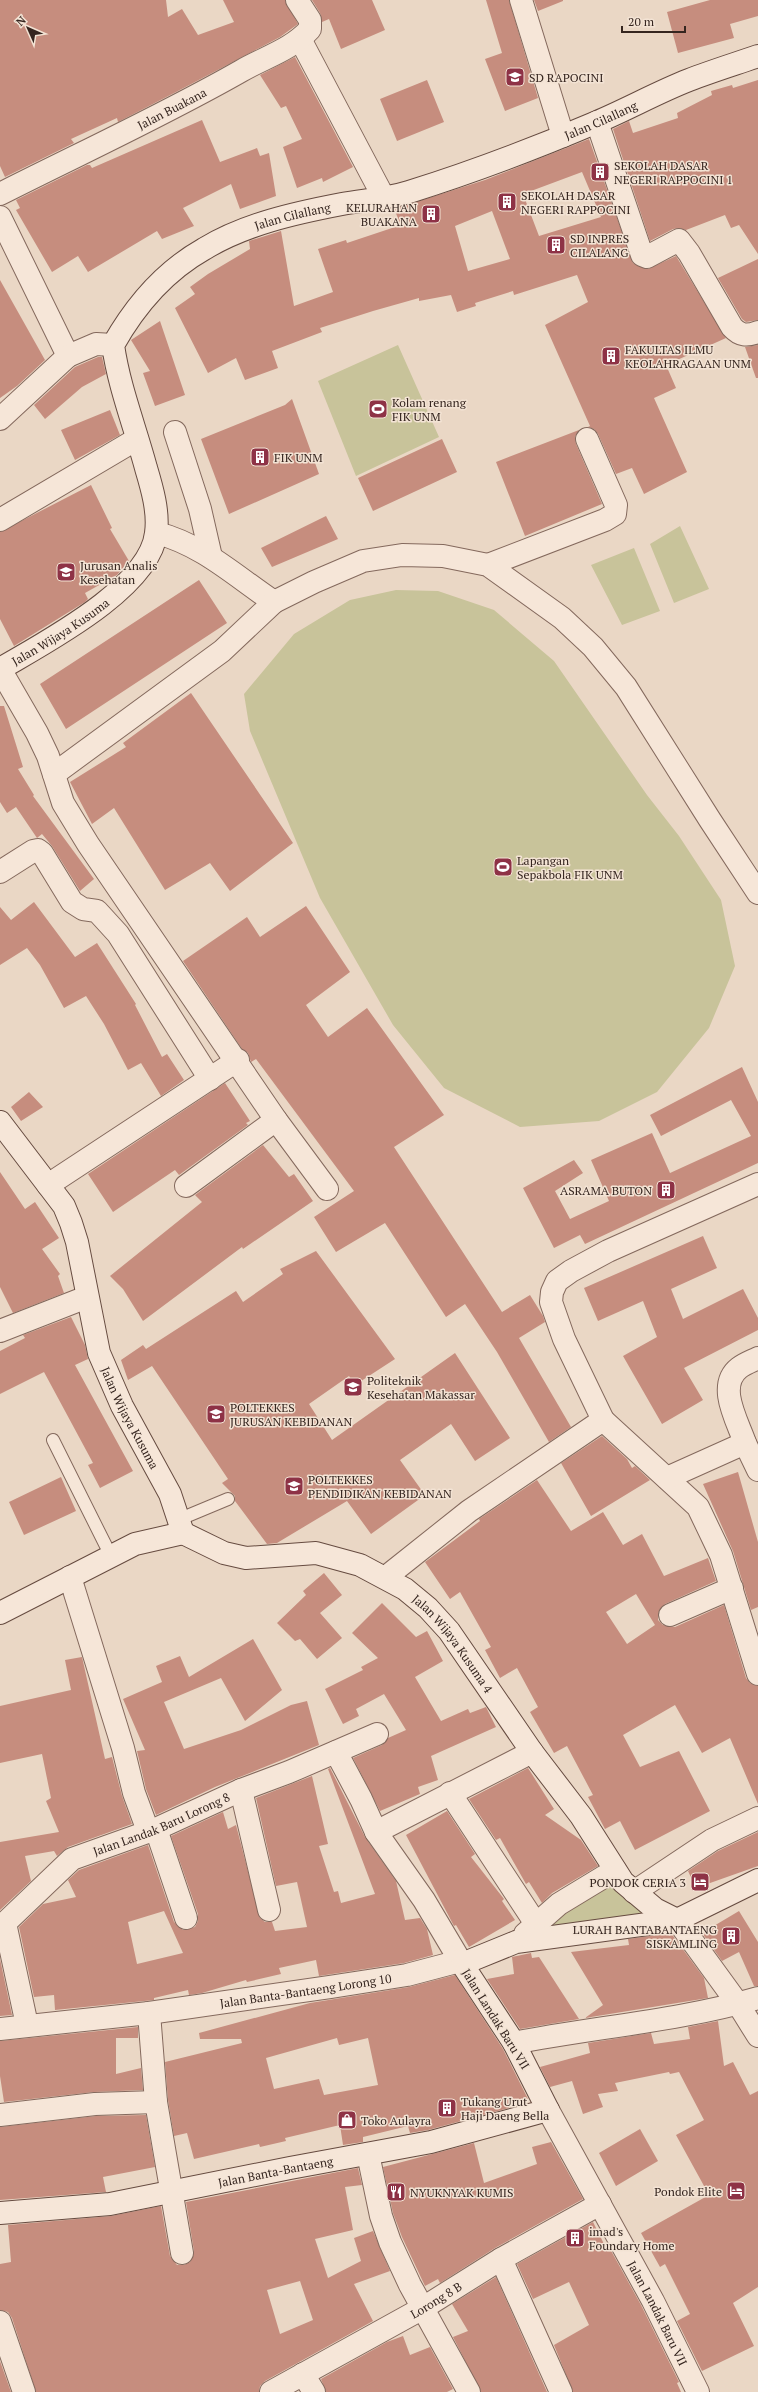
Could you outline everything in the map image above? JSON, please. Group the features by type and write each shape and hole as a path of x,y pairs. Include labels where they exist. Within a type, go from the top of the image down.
{"street":[{"name":"Jalan Buakana","path":"0,194 146,123 259,61 284,50 300,39 310,28 310,20 297,0"},
{"path":"521,0 563,136"},
{"path":"300,39 384,198"},
{"name":"Jalan Cilallang","path":"113,345 125,323 142,302 180,265 204,249 233,234 270,221 343,204 384,198 452,178 597,122 689,80 758,56"},
{"path":"597,122 642,255 647,257 679,240 686,248 732,327 737,333 744,335 758,332"},
{"path":"0,217 68,356"},
{"path":"0,419 68,356 96,344 113,345 120,382 137,439 0,520"},
{"path":"176,432 200,509 211,557"},
{"name":"Jalan Wijaya Kusuma","path":"0,669 89,613 120,589 142,568 151,552 157,533 155,502 137,439"},
{"path":"488,565 605,520 615,514 616,505 587,439"},
{"path":"157,533 176,538 211,557 274,602"},
{"path":"54,774 222,651 274,602 314,582 371,560 402,555 443,556 488,565 562,618 594,647 626,686 710,820 758,893"},
{"path":"0,669 37,733 54,774 63,803 88,844 238,1060 276,1120 327,1189"},
{"path":"0,872 33,851 38,850 42,853 72,902 83,909 97,911 118,934 210,1079"},
{"path":"48,1185 238,1060"},
{"path":"186,1186 276,1120"},
{"name":"Jalan Wijaya Kusuma","path":"0,1122 64,1206 77,1242 94,1336 111,1384 155,1462 182,1526"},
{"path":"758,1184 608,1251 571,1271 557,1281 552,1292 551,1302 564,1339 603,1420 698,1507 721,1554 758,1674"},
{"path":"0,1331 87,1296"},
{"path":"758,1358 738,1369 729,1381 728,1396 752,1440 758,1470"},
{"path":"386,1577 469,1511 603,1420"},
{"path":"667,1478 752,1440"},
{"path":"0,1613 135,1544 182,1526"},
{"name":"Jalan Wijaya Kusuma 4","path":"182,1526 224,1553 246,1558 316,1553 360,1565 386,1577 428,1608 449,1631 532,1752 581,1816 615,1870 634,1892 655,1909 677,1920"},
{"path":"70,1577 123,1748 134,1793 152,1830 186,1918"},
{"path":"670,1616 732,1588"},
{"name":"Jalan Landak Baru Lorong 8","path":"3,1924 72,1858 152,1830 242,1790 377,1734"},
{"path":"336,1752 361,1798 376,1832 424,1900 461,1962"},
{"path":"376,1832 532,1752"},
{"path":"242,1790 269,1910"},
{"path":"450,1793 536,1924"},
{"path":"634,1892 712,1840 758,1818"},
{"path":"516,1942 559,1904 615,1870"},
{"path":"516,1942 677,1920 758,1880"},
{"path":"677,1920 748,2001 758,2036"},
{"path":"3,1924 27,2025"},
{"name":"Jalan Banta-Bantaeng Lorong 10","path":"0,2029 149,2013 407,1975 461,1962 516,1942"},
{"name":"Jalan Landak Baru VII","path":"461,1962 514,2043 548,2110 653,2301 698,2392"},
{"path":"514,2043 748,2001"},
{"path":"149,2013 156,2102 182,2252"},
{"path":"0,2115 109,2103 156,2102"},
{"name":"Jalan Banta-Bantaeng","path":"0,2213 110,2204 431,2142 548,2110"},
{"path":"368,2154 384,2228 398,2261 469,2392"},
{"name":"Lorong 8 B","path":"270,2392 308,2383 501,2259 600,2204"},
{"path":"501,2259 561,2392"},
{"path":"0,2322 24,2392"}],"lane":[{"path":"53,1440 111,1556"},
{"path":"182,1526 228,1499"}],"shaded area":[{"name":"Kolam renang FIK UNM","path":"398,345 439,437 356,476 318,381"},
{"path":"680,526 709,589 674,603 650,544"},
{"path":"634,548 660,611 622,625 591,565"},
{"name":"Lapangan Sepakbola FIK UNM","path":"396,590 438,591 494,610 554,661 647,795 679,836 721,900 735,966 709,1028 657,1092 599,1121 520,1127 444,1088 393,1025 320,898 250,731 244,694 294,634 350,600"},
{"path":"610,1880 648,1916 543,1928"}],"building":[{"path":"0,0 166,0 168,17 182,9 198,35 234,22 223,0 285,0 298,24 280,37 176,92 118,122 117,118 71,139 74,143 5,177 0,166"},
{"path":"312,0 372,0 385,30 341,49 329,19 322,22 320,13"},
{"name":"SD RAPOCINI","path":"486,0 509,0 538,98 505,111 485,59 502,53"},
{"path":"534,0 563,0 563,1 538,11"},
{"path":"710,0 758,0 758,16 730,24 734,38 678,53 667,12"},
{"path":"295,57 353,167 323,182 322,178 297,188 283,147 302,139 286,106 281,108 260,75"},
{"path":"427,80 444,122 397,141 380,99"},
{"path":"758,80 758,254 739,225 731,228 725,215 686,230 679,228 673,229 650,241 613,129 629,121 633,133 678,118 677,113 712,95 711,91 732,85 733,88"},
{"path":"202,120 220,162 257,148 260,156 269,153 276,196 240,209 231,184 183,208 194,226 162,239 157,231 88,272 78,256 52,272 16,210 20,208 16,200 87,165 90,165 92,168"},
{"path":"589,139 633,263 648,269 676,256 726,338 666,365 676,388 654,398 687,472 644,494 632,468 616,474 598,434 594,429 588,427 590,426 545,325 588,302 577,275 514,295 513,291 475,303 476,306 457,312 451,295 419,301 419,298 320,328 322,332 272,351 278,368 245,380 236,358 208,373 175,308 195,294 190,287 208,274 250,249 249,241 281,231 294,306 333,292 318,249 346,240 347,243 401,225 394,209 485,180","holes":["582,172 601,217 539,236 523,194","492,211 510,259 468,271 455,226"]},
{"path":"758,259 758,320 746,322 742,319 718,278"},
{"path":"0,280 45,360 17,386 0,398"},
{"path":"160,321 185,395 155,406 143,373 150,371 131,340"},
{"path":"758,345 758,378 756,378 745,347"},
{"path":"98,357 102,357 106,374 82,387 45,419 34,405 75,367"},
{"name":"FIK UNM","path":"292,399 319,474 229,514 201,439 285,405"},
{"path":"110,410 120,435 75,460 61,430"},
{"path":"579,430 575,437 576,444 602,504 525,536 496,462"},
{"path":"442,439 457,472 373,511 358,478"},
{"name":"Jurusan Analis Kesehatan","path":"91,485 112,528 110,529 129,561 117,575 85,593 88,599 85,602 14,646 0,619 0,532"},
{"path":"326,516 338,539 272,567 261,548"},
{"path":"199,580 227,623 66,729 40,684"},
{"path":"191,693 293,843 230,891 210,863 165,890 114,808 92,824 70,782 126,747 123,743"},
{"path":"0,706 4,706 23,767 18,769 34,795 33,796 94,879 80,891 52,846 42,834 37,838 16,807 7,813 0,802"},
{"path":"34,902 75,957 97,943 136,1004 135,1005 162,1057 167,1054 184,1080 161,1096 141,1063 128,1070 104,1024 86,996 64,1008 40,965 27,948 0,965 0,907 11,920"},
{"path":"306,906 350,972 306,1005 328,1037 367,1008 444,1115 394,1147 502,1312 530,1295 543,1316 545,1322 519,1338 571,1427 549,1442 497,1352 465,1304 446,1317 385,1223 336,1252 314,1217 354,1191 256,1059 251,1062 248,1053 242,1049 183,961 247,917 260,937"},
{"path":"742,1067 758,1102 758,1163 585,1244 580,1235 554,1248 523,1188 574,1160 583,1173 555,1191 570,1219 609,1201 591,1160 652,1133 670,1173 751,1136 731,1100 661,1136 650,1115"},
{"path":"225,1083 250,1121 246,1123 248,1125 179,1175 175,1170 113,1212 88,1174"},
{"path":"29,1092 43,1107 21,1121 11,1107"},
{"path":"263,1145 289,1177 294,1174 313,1201 243,1249 242,1247 143,1321 123,1289 110,1276 202,1202 195,1195"},
{"path":"0,1172 25,1209 35,1202 59,1238 42,1249 60,1274 58,1276 64,1293 13,1313 0,1287"},
{"path":"703,1236 717,1268 671,1289 683,1319 743,1289 758,1318 758,1330 684,1368 703,1400 662,1424 623,1356 657,1337 643,1301 598,1321 584,1288"},
{"path":"316,1251 395,1359 355,1385 349,1376 309,1404 332,1440 455,1353 510,1438 475,1461 451,1424 400,1460 425,1495 371,1534 347,1501 277,1543 267,1544 235,1501 235,1496 222,1483 228,1479 152,1366 128,1380 121,1360 143,1345 146,1349 236,1291 243,1302 283,1274 280,1269"},
{"path":"71,1317 85,1345 88,1359 75,1365 133,1471 100,1488 88,1465 93,1463 44,1372 0,1394 0,1351 25,1338 23,1335"},
{"path":"602,1436 627,1459 632,1468 635,1466 650,1480 591,1516 561,1463"},
{"path":"738,1472 758,1542 758,1607 751,1610 733,1551 703,1484"},
{"path":"61,1477 76,1511 24,1535 9,1502"},
{"path":"537,1480 571,1531 603,1512 623,1545 642,1534 664,1576 708,1558 716,1581 665,1604 658,1613 658,1620 663,1625 675,1627 724,1605 746,1678 750,1683 758,1686 758,1804 730,1738 702,1753 675,1705 623,1735 640,1767 679,1751 710,1811 635,1850 620,1821 605,1829 588,1797 593,1795 567,1746 554,1753 530,1712 538,1707 517,1668 500,1678 485,1650 491,1647 460,1592 450,1599 425,1562 480,1521 479,1519","holes":["636,1594 655,1625 627,1644 606,1612"]},
{"path":"324,1573 342,1595 320,1613 342,1638 317,1659 300,1639 295,1641 277,1623 306,1595 303,1591"},
{"path":"382,1603 416,1637 427,1631 443,1661 415,1677 441,1721 468,1709 470,1713 486,1707 496,1727 431,1756 438,1780 418,1787 420,1794 380,1811 353,1758 382,1745 388,1738 406,1730 384,1694 356,1709 359,1716 343,1724 325,1689 363,1670 361,1667 378,1658 352,1633"},
{"path":"253,1639 282,1690 245,1721 221,1678 164,1702 184,1749 241,1730 291,1705 307,1701 319,1745 215,1787 156,1815 146,1789 137,1751 145,1750 123,1699 162,1682 156,1666 180,1656 189,1677"},
{"path":"82,1657 105,1759 112,1757 122,1796 132,1824 68,1847 57,1856 54,1851 25,1856 31,1881 0,1910 0,1842 59,1832 46,1801 51,1798 42,1754 0,1763 0,1706 71,1690 65,1660"},
{"path":"330,1768 365,1837 396,1881 405,1920 420,1918 427,1929 433,1955 404,1963 319,1976 316,1960 279,1968 281,1974 247,1982 246,1980 202,1993 189,1995 188,1990 154,1998 154,2000 55,2010 54,1995 34,1997 19,1927 43,1904 76,1897 68,1880 79,1870 148,1845 174,1922 183,1930 195,1927 198,1921 198,1914 171,1836 223,1812 228,1829 236,1825 260,1918 265,1922 272,1922 275,1931 307,1927 297,1882 276,1886 256,1798 312,1776 328,1844 319,1846 334,1892 338,1891 341,1903 375,1894 328,1769","holes":["164,1911 183,1953 137,1964 128,1922"]},
{"path":"528,1768 554,1809 545,1815 581,1840 598,1866 552,1893 542,1903 529,1882 526,1884 500,1838 496,1840 469,1799"},
{"path":"447,1811 475,1854 471,1857 504,1899 502,1901 515,1920 469,1947 456,1925 454,1926 406,1835"},
{"path":"758,1832 758,1866 696,1888 688,1871 718,1851"},
{"name":"LURAH BANTABANTAENG SISKAMLING","path":"739,1911 758,1942 758,1986 754,1986 739,1952 722,1961 702,1933"},
{"path":"671,1933 704,1978 708,1998 585,2018 603,2005 571,1952 629,1945 628,1939"},
{"path":"531,1953 532,1958 539,1957 579,2019 520,2029 487,1979 514,1974 512,1957"},
{"path":"0,1959 12,2015 0,2016"},
{"path":"455,1975 503,2049 528,2099 508,2104 509,2108 428,2130 410,2133 408,2126 363,2137 363,2142 343,2145 340,2125 285,2138 286,2141 260,2147 259,2144 194,2159 187,2133 174,2136 168,2100 165,2062 242,2043 241,2039 200,2039 199,2033 310,2003 409,1987","holes":["337,2038 339,2045 368,2038 378,2085 324,2095 319,2079 274,2089 266,2058"]},
{"path":"718,2021 724,2066 733,2062 750,2095 758,2091 758,2287 733,2303 754,2346 702,2371 677,2321 690,2314 665,2264 660,2267 641,2233 709,2195 676,2135 704,2120 679,2072 670,2074 669,2072 615,2083 618,2091 598,2094 603,2107 583,2114 572,2081 550,2087 540,2067 590,2053 588,2043 651,2033 654,2044 690,2039 688,2027"},
{"path":"138,2027 138,2038 116,2038 116,2074 141,2068 143,2090 94,2092 4,2102 0,2076 0,2041"},
{"path":"146,2115 155,2167 103,2177 106,2192 0,2200 0,2127 96,2116"},
{"path":"640,2129 658,2161 616,2186 599,2153"},
{"path":"551,2142 583,2199 495,2248 440,2283 438,2279 425,2286 402,2237 393,2213 383,2167 474,2143 484,2183 537,2164 532,2147"},
{"path":"358,2168 362,2185 345,2187 353,2230 315,2239 328,2278 361,2261 354,2238 373,2231 390,2271 354,2284 373,2321 265,2381 260,2386 259,2392 36,2392 12,2318 8,2312 0,2310 0,2264 11,2262 8,2225 111,2216 161,2206 170,2256 177,2265 184,2265 190,2262 194,2251 186,2202","holes":["300,2281 313,2320 280,2334 267,2290"]},
{"path":"593,2222 606,2248 609,2247 641,2305 679,2382 677,2383 681,2392 573,2392 554,2345 589,2325 569,2282 533,2299 517,2264"},
{"path":"496,2277 547,2392 481,2392 453,2337 468,2331 452,2304"},
{"path":"403,2336 410,2355 430,2347 453,2389 447,2392 326,2392 321,2379 387,2342"},
{"path":"0,2361 11,2392 0,2392"}],"place":[{"name":"SD RAPOCINI","path":"515,77"},
{"name":"SEKOLAH DASAR NEGERI RAPPOCINI 1","path":"600,172"},
{"name":"SEKOLAH DASAR NEGERI RAPPOCINI","path":"507,202"},
{"name":"KELURAHAN BUAKANA","path":"431,214"},
{"name":"SD INPRES CILALANG","path":"556,245"},
{"name":"FAKULTAS ILMU KEOLAHRAGAAN UNM","path":"611,356"},
{"name":"Kolam renang FIK UNM","path":"378,409"},
{"name":"FIK UNM","path":"260,457"},
{"name":"Jurusan Analis Kesehatan","path":"66,572"},
{"name":"Lapangan Sepakbola FIK UNM","path":"503,867"},
{"name":"ASRAMA BUTON","path":"666,1190"},
{"name":"Politeknik Kesehatan Makassar","path":"353,1387"},
{"name":"POLTEKKES JURUSAN KEBIDANAN","path":"216,1414"},
{"name":"POLTEKKES PENDIDIKAN KEBIDANAN","path":"294,1486"},
{"name":"PONDOK CERIA 3","path":"700,1882"},
{"name":"LURAH BANTABANTAENG SISKAMLING","path":"731,1936"},
{"name":"Tukang Urut Haji Daeng Bella","path":"447,2108"},
{"name":"Toko Aulayra","path":"347,2120"},
{"name":"Pondok Elite","path":"736,2191"},
{"name":"NYUKNYAK KUMIS","path":"396,2192"},
{"name":"imad's Foundary Home","path":"575,2238"}]}
